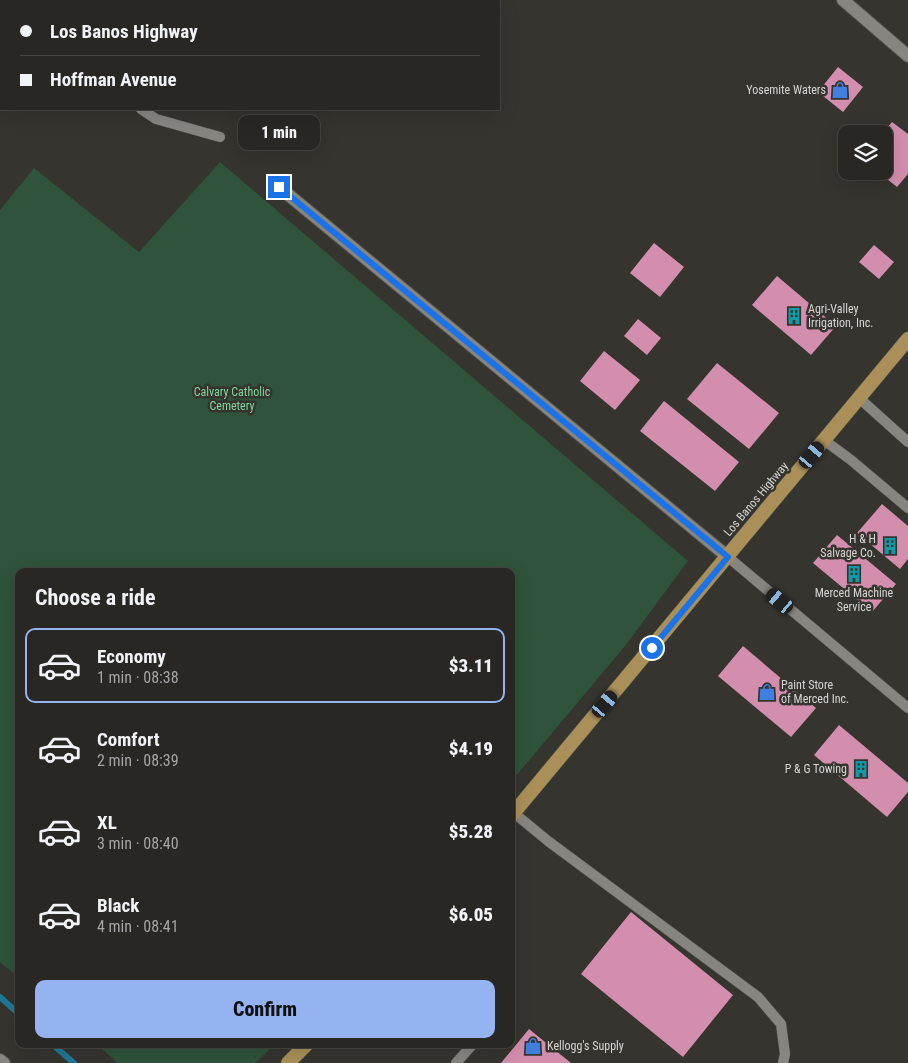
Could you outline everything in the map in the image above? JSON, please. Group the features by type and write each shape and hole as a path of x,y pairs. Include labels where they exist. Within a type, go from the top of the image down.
{"highway":[{"name":"Los Banos Highway","path":"515,812 908,339"},
{"path":"288,1063 303,1048"}],"street":[{"path":"843,0 908,56"},
{"path":"279,187 728,557"},
{"path":"0,1060 4,1063"}],"lane":[{"path":"142,110 156,119 220,137"},
{"path":"859,398 908,442"},
{"path":"824,440 908,508"},
{"path":"728,557 908,708"},
{"path":"515,816 758,997 781,1024 786,1054 783,1063"},
{"path":"456,1063 469,1048"}],"green space":[{"name":"Calvary Catholic Cemetery","path":"220,162 688,561 625,646 515,777 515,568 15,568 15,975 0,962 0,210 34,168 139,252"},
{"path":"101,1048 272,1048 255,1063 118,1063"}],"building":[{"name":"Yosemite Waters","path":"838,67 863,87 843,112 818,92"},
{"path":"892,122 908,134 908,174 897,187 888,180 893,180 893,125 890,125"},
{"path":"654,243 684,267 660,297 630,273"},
{"path":"874,245 894,262 879,279 859,262"},
{"name":"Agri-Valley Irrigation, Inc.","path":"777,276 836,326 811,355 752,305"},
{"path":"638,319 661,338 647,355 624,336"},
{"path":"604,351 640,380 615,410 580,381"},
{"path":"717,363 779,413 749,449 687,399"},
{"path":"664,401 739,462 715,491 640,431"},
{"name":"H & H Salvage Co.","path":"882,504 908,526 908,559 900,569 857,533"},
{"name":"Merced Machine Service","path":"837,535 896,584 872,612 813,563"},
{"name":"Paint Store of Merced Inc.","path":"743,646 816,708 791,737 718,676"},
{"name":"P & G Towing","path":"839,725 908,783 908,792 887,817 814,755"},
{"path":"631,912 733,995 683,1057 581,974"},
{"name":"Kellogg's Supply","path":"529,1029 571,1063 501,1063"}],"waterway":[{"path":"0,997 15,1010"},
{"path":"57,1048 74,1063"}],"place":[{"name":"Yosemite Waters","path":"840,90"},
{"name":"Agri-Valley Irrigation, Inc.","path":"794,316"},
{"name":"H & H Salvage Co.","path":"890,546"},
{"name":"Merced Machine Service","path":"854,574"},
{"name":"Paint Store of Merced Inc.","path":"767,692"},
{"name":"P & G Towing","path":"861,769"},
{"name":"Kellogg's Supply","path":"533,1046"}],"route":[{"path":"279,187 728,557 652,648"}]}
